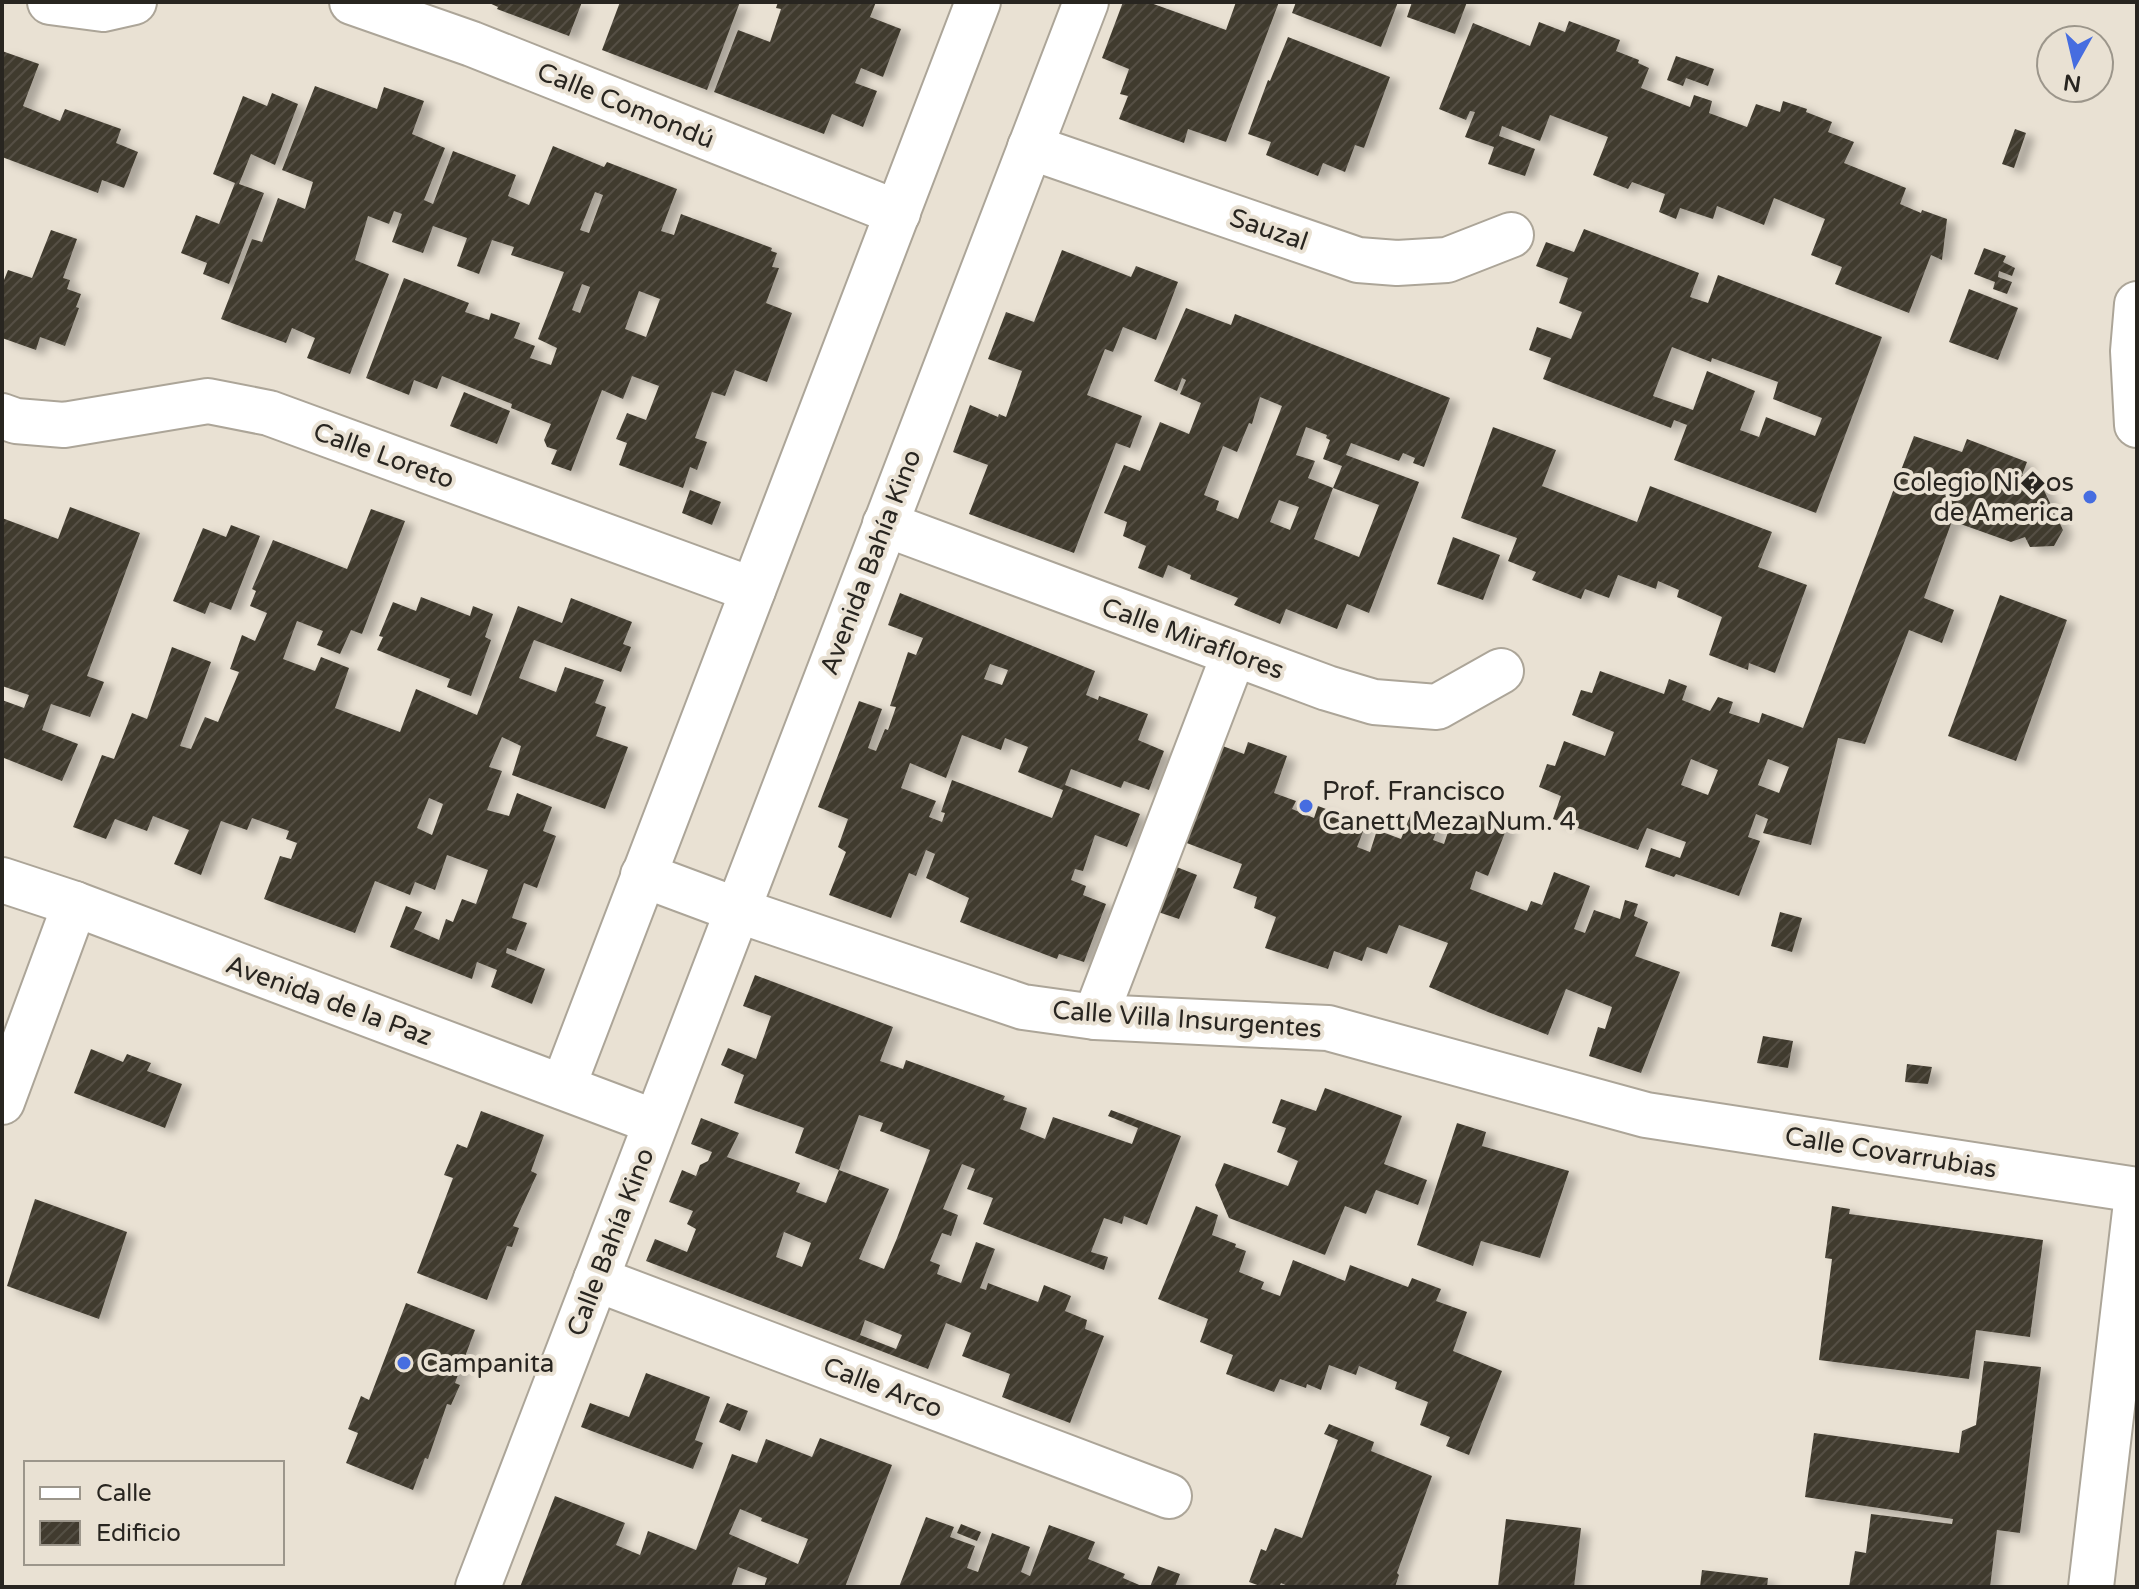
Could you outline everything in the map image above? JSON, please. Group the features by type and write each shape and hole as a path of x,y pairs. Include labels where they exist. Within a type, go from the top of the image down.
{"street":[{"path":"50,2 103,9 134,2"},
{"name":"Calle Comondú","path":"352,2 472,44 898,213"},
{"path":"563,1087 978,2"},
{"name":"Avenida Bahía Kino","path":"655,1122 1086,2"},
{"name":"Sauzal","path":"1030,147 1358,260 1397,263 1447,260 1511,235"},
{"path":"2137,304 2133,351 2137,425"},
{"name":"Calle Loreto","path":"2,416 16,421 64,425 208,401 269,413 753,590"},
{"name":"Calle Miraflores","path":"885,524 1327,688 1374,702 1437,707 1501,671"},
{"path":"1095,1017 1234,654"},
{"name":"Calle Villa Insurgentes","path":"643,875 1023,1007 1095,1017 1328,1028 1646,1115"},
{"name":"Avenida de la Paz","path":"2,880 75,904 655,1122"},
{"path":"2,1102 75,904"},
{"name":"Calle Covarrubias","path":"1646,1115 2137,1192"},
{"name":"Calle Bahía Kino","path":"478,1587 655,1122"},
{"path":"2091,1587 2137,1192"},
{"name":"Calle Arco","path":"596,1279 1169,1496"}],"building":[{"path":"487,2 582,2 569,36 497,9"},
{"path":"620,2 740,2 707,90 602,50"},
{"path":"778,2 876,2 870,17 901,29 883,77 861,68 855,83 877,91 863,127 832,114 824,134 714,92 738,30 770,42 781,9 776,8"},
{"path":"1123,2 1148,2 1226,30 1236,2 1279,2 1226,142 1188,129 1184,143 1119,119 1128,96 1120,94 1129,69 1102,58"},
{"path":"1296,2 1398,2 1381,47 1292,13"},
{"path":"1412,2 1467,2 1455,34 1407,17"},
{"path":"1569,21 1620,40 1616,51 1639,60 1638,63 1649,68 1641,88 1690,107 1694,95 1712,101 1709,113 1747,127 1756,104 1780,112 1783,101 1832,122 1828,132 1854,142 1844,163 1906,188 1900,204 1947,219 1942,260 1931,255 1909,313 1835,284 1842,267 1811,255 1825,219 1774,198 1764,225 1717,206 1713,219 1680,208 1676,219 1659,212 1665,194 1632,182 1628,189 1593,175 1608,137 1550,115 1540,141 1502,126 1499,136 1535,149 1525,176 1488,164 1494,147 1465,137 1475,112 1470,111 1466,120 1439,109 1473,23 1530,46 1539,22 1565,32"},
{"path":"1288,37 1390,77 1364,148 1355,145 1345,172 1323,163 1318,176 1266,155 1271,142 1248,134"},
{"path":"2,51 39,64 23,106 60,121 65,109 121,129 116,143 138,152 124,188 102,180 98,193 2,157"},
{"path":"1676,56 1714,69 1708,86 1686,78 1683,86 1667,80"},
{"path":"315,86 377,109 384,87 424,101 412,134 445,148 424,200 433,204 453,151 516,175 508,196 529,205 553,146 604,167 607,162 677,189 661,231 674,235 681,214 772,248 771,251 777,253 772,267 779,268 766,303 792,313 767,382 735,370 725,396 712,392 695,438 707,442 697,470 690,467 683,488 619,465 627,443 616,439 627,413 646,420 659,386 632,376 623,399 602,390 571,471 551,464 557,450 547,447 544,440 551,424 511,408 512,404 442,376 437,389 414,380 409,395 366,378 404,278 469,303 465,312 489,320 491,313 520,323 514,338 535,346 530,358 551,365 557,348 538,339 564,272 511,255 514,247 492,240 479,274 457,266 467,238 433,226 423,253 392,242 402,214 394,211 389,224 368,216 355,260 389,274 350,374 307,358 315,338 292,328 286,343 221,319 252,239 262,242 278,198 305,209 313,182 282,170","holes":["595,192 603,195 589,233 580,230","582,284 590,287 580,313 572,310","639,291 660,299 646,337 625,329"]},
{"path":"272,93 298,104 275,165 251,154 239,184 264,193 229,284 203,274 207,263 181,253 196,215 219,224 235,183 213,174 243,96 267,106"},
{"path":"2015,129 2026,133 2014,168 2002,164"},
{"path":"1584,229 1699,273 1690,297 1708,303 1718,275 1882,337 1816,513 1674,460 1687,425 1674,420 1671,428 1543,379 1551,358 1529,350 1537,327 1571,339 1582,312 1559,303 1568,278 1536,266 1546,242 1574,252","holes":["1672,347 1711,362 1712,358 1778,382 1773,399 1822,418 1815,436 1766,417 1759,437 1740,430 1755,391 1707,371 1693,410 1653,396"]},
{"path":"51,230 77,239 63,278 70,280 67,289 81,294 65,346 40,337 36,350 2,338 2,279 8,270 32,278"},
{"path":"1984,248 2006,256 2003,262 2015,268 2012,276 1999,271 1998,277 2012,282 2007,294 1993,289 1995,282 1974,274"},
{"path":"1062,250 1131,277 1136,266 1178,282 1156,340 1123,327 1113,352 1105,349 1087,395 1142,416 1130,448 1116,443 1074,553 969,514 988,465 953,452 970,405 998,417 999,414 1006,417 1022,371 988,359 1006,312 1034,322"},
{"path":"1969,289 2018,308 1998,360 1949,342"},
{"path":"1186,308 1231,325 1235,314 1450,398 1424,467 1413,463 1415,458 1403,453 1399,461 1351,443 1346,455 1419,482 1369,613 1347,604 1337,629 1286,609 1280,624 1234,605 1238,598 1190,579 1191,575 1168,565 1163,578 1138,568 1146,546 1123,536 1127,522 1104,513 1124,465 1140,471 1160,422 1189,434 1201,403 1180,394 1186,380 1182,378 1177,391 1154,381","holes":["1260,397 1282,406 1238,519 1216,510 1219,501 1204,495 1223,446 1237,452 1249,423 1252,424","1306,427 1327,435 1326,438 1330,440 1323,459 1342,466 1333,488 1308,478 1315,461 1296,455","1333,488 1379,505 1359,557 1314,539","1279,500 1299,507 1290,530 1270,522"]},
{"path":"464,392 510,411 497,444 450,426"},
{"path":"1493,427 1556,450 1542,486 1637,522 1650,486 1772,532 1758,567 1807,585 1775,673 1749,663 1748,670 1709,655 1722,617 1677,597 1679,590 1658,581 1656,589 1618,575 1609,598 1585,589 1581,599 1532,580 1536,572 1508,561 1517,538 1461,518"},
{"path":"1914,436 1962,452 1967,439 2027,462 2022,475 2040,482 2063,530 2054,546 2030,547 2025,537 2011,542 1952,521 1924,598 1954,610 1942,643 1909,630 1865,744 1838,738 1811,845 1763,833 1768,819 1756,814 1748,837 1760,841 1739,896 1676,874 1674,877 1645,867 1651,848 1680,858 1686,842 1647,828 1638,850 1553,819 1561,796 1539,787 1547,764 1555,766 1564,741 1605,756 1614,732 1572,715 1581,690 1592,693 1600,671 1664,694 1669,679 1687,686 1682,700 1710,711 1718,697 1733,702 1729,713 1759,723 1762,713 1803,728","holes":["1691,759 1718,770 1708,795 1681,785","1768,759 1789,767 1779,793 1758,785"]},
{"path":"690,490 721,502 712,525 682,513"},
{"path":"70,507 140,533 87,676 104,682 90,717 51,704 42,730 78,744 62,781 4,758 2,764 2,700 24,708 29,695 2,686 2,518 58,539"},
{"path":"371,509 405,521 362,634 351,630 340,654 317,645 323,631 297,621 283,659 315,671 321,657 349,668 335,708 400,732 416,689 477,715 518,606 562,623 571,598 632,622 623,644 631,647 621,672 534,640 519,678 556,692 565,667 604,680 595,703 606,707 596,736 628,747 605,809 512,775 521,746 502,737 489,767 502,771 487,810 509,816 517,793 552,807 543,831 556,836 537,888 524,883 512,918 527,923 516,951 507,948 506,953 545,969 532,1004 491,987 497,970 477,962 472,979 390,947 406,906 422,912 414,929 439,940 446,919 453,922 462,899 476,904 488,870 447,855 435,890 415,882 410,895 375,881 355,933 264,899 280,856 291,859 297,843 286,839 289,831 252,818 247,830 221,821 201,875 174,864 189,830 153,816 147,831 115,819 106,839 73,827 102,755 114,759 132,713 147,719 172,647 211,662 180,746 191,749 205,717 218,722 239,672 230,669 242,635 255,641 267,613 250,606 256,591 252,589 273,540 347,569","holes":["429,798 443,804 432,835 417,828"]},
{"path":"231,525 260,536 231,610 210,602 205,614 173,601 203,528 226,537"},
{"path":"1453,537 1500,555 1483,600 1437,584"},
{"path":"900,593 1095,671 1086,695 1098,700 1099,696 1148,714 1138,740 1164,751 1149,790 1124,781 1121,788 1071,769 1065,785 1140,814 1127,847 1095,835 1083,871 1075,869 1071,880 1086,886 1083,895 1106,904 1084,962 1059,954 1057,959 960,922 969,898 926,878 935,854 926,850 916,876 909,873 891,918 829,895 846,852 838,847 848,819 818,807 859,701 882,709 868,748 876,751 896,707 890,706 908,652 916,655 923,638 888,625","holes":["990,664 1008,670 1002,685 984,679","962,735 1001,750 1005,738 1028,747 1018,772 1063,790 1052,818 952,780 941,812 945,813 942,822 929,817 936,801 901,788 910,763 946,778"]},
{"path":"2000,595 2067,620 2016,761 1948,736"},
{"path":"421,597 470,616 473,606 493,614 485,637 491,640 471,696 447,687 450,679 377,650 383,637 379,636 393,602 416,611"},
{"path":"1248,742 1287,756 1274,793 1296,801 1292,809 1314,818 1318,806 1366,824 1357,847 1370,852 1377,830 1401,839 1412,811 1440,822 1433,840 1444,844 1450,826 1466,831 1472,813 1508,825 1488,876 1476,871 1470,889 1527,911 1531,901 1542,905 1554,872 1590,886 1574,929 1585,933 1594,910 1620,919 1625,900 1638,904 1634,916 1648,922 1635,956 1680,972 1641,1073 1589,1056 1598,1027 1605,1029 1612,1007 1566,989 1548,1035 1488,1012 1429,987 1448,943 1399,925 1387,954 1367,947 1362,961 1334,951 1328,969 1265,948 1276,917 1254,908 1257,897 1233,888 1242,864 1184,842 1220,745 1244,754"},
{"path":"1174,866 1197,875 1179,919 1158,912"},
{"path":"1780,912 1802,918 1792,952 1771,946"},
{"path":"755,975 893,1027 880,1061 903,1069 906,1060 1005,1096 1003,1100 1027,1108 1020,1129 1045,1139 1053,1117 1132,1144 1138,1128 1108,1116 1111,1110 1181,1136 1147,1225 1124,1216 1122,1224 1104,1218 1091,1252 1108,1257 1104,1270 983,1224 993,1198 967,1189 975,1169 962,1164 943,1209 958,1215 951,1236 942,1233 930,1261 940,1265 937,1274 961,1283 976,1242 995,1249 980,1288 986,1290 988,1283 1038,1302 1044,1285 1071,1296 1065,1311 1087,1320 1085,1329 1104,1336 1070,1423 1002,1397 1010,1374 962,1356 971,1333 946,1323 928,1369 646,1261 655,1239 687,1252 696,1229 687,1224 693,1211 669,1202 682,1170 696,1176 700,1165 708,1161 712,1152 691,1144 701,1118 739,1133 727,1157 800,1183 796,1192 826,1203 839,1170 795,1153 804,1128 734,1103 744,1075 721,1065 728,1048 756,1059 771,1016 743,1006","holes":["859,1115 883,1123 880,1131 930,1150 884,1269 859,1259 889,1189 839,1170","784,1232 811,1243 802,1267 776,1257","865,1320 902,1335 896,1349 860,1335"]},
{"path":"1763,1036 1793,1041 1788,1068 1757,1063"},
{"path":"91,1049 123,1062 127,1054 151,1063 147,1071 182,1084 165,1128 74,1093"},
{"path":"1907,1064 1932,1067 1928,1084 1905,1082"},
{"path":"1325,1088 1402,1116 1384,1164 1427,1180 1418,1205 1376,1190 1366,1214 1345,1206 1325,1255 1229,1218 1215,1185 1224,1163 1288,1186 1298,1161 1277,1152 1286,1128 1272,1123 1281,1099 1316,1111"},
{"path":"481,1111 544,1135 531,1171 537,1174 513,1226 519,1228 512,1247 507,1246 487,1300 417,1273 453,1178 444,1175 457,1144 467,1148"},
{"path":"1457,1123 1486,1132 1482,1146 1569,1171 1540,1258 1481,1241 1473,1266 1417,1245"},
{"path":"35,1199 127,1232 99,1319 7,1286"},
{"path":"1196,1206 1218,1215 1212,1235 1246,1251 1239,1272 1264,1282 1261,1289 1280,1296 1293,1260 1345,1281 1350,1265 1408,1287 1412,1278 1441,1289 1436,1301 1467,1312 1453,1351 1502,1371 1469,1455 1446,1446 1450,1437 1420,1425 1428,1402 1395,1389 1397,1382 1359,1366 1356,1375 1329,1365 1321,1390 1280,1379 1274,1392 1226,1374 1233,1355 1200,1342 1208,1319 1158,1299"},
{"path":"1832,1206 1850,1209 1849,1214 2043,1240 2030,1337 1976,1330 1969,1379 1819,1360 1832,1259 1825,1258"},
{"path":"406,1303 475,1330 455,1383 460,1385 451,1405 447,1404 428,1459 425,1458 413,1490 346,1463 358,1433 348,1429 361,1396 369,1400"},
{"path":"1984,1361 2041,1367 2020,1533 1997,1530 1990,1587 1849,1587 1855,1551 1866,1553 1871,1514 1952,1524 1953,1519 1805,1497 1814,1433 1959,1453 1962,1431 1976,1425"},
{"path":"646,1373 710,1397 695,1440 703,1443 693,1469 581,1427 590,1403 629,1417"},
{"path":"727,1403 748,1411 740,1431 719,1422"},
{"path":"1329,1424 1374,1442 1371,1451 1432,1476 1397,1573 1395,1587 1290,1587 1281,1583 1279,1587 1263,1587 1249,1582 1261,1549 1266,1551 1275,1528 1302,1538 1338,1440 1324,1434"},
{"path":"820,1438 892,1465 845,1587 764,1587 767,1578 738,1567 731,1587 520,1587 555,1496 625,1523 616,1545 640,1555 648,1531 696,1550 732,1454 757,1463 766,1439 812,1457","holes":["740,1509 762,1518 761,1521 808,1539 798,1564 729,1534"]},
{"path":"926,1517 954,1527 950,1537 975,1546 967,1568 978,1572 992,1533 1030,1547 1021,1572 1030,1576 1049,1525 1095,1542 1088,1559 1125,1574 1123,1578 1144,1587 899,1587"},
{"path":"1506,1519 1581,1528 1574,1587 1498,1587"},
{"path":"961,1524 981,1532 977,1541 957,1533"},
{"path":"1158,1566 1180,1574 1175,1587 1150,1587"},
{"path":"1702,1570 1768,1578 1767,1587 1700,1587"}],"place":[{"name":"Colegio Ni�os de America","path":"2090,497"},
{"name":"Prof. Francisco Canett Meza Num. 4","path":"1306,806"},
{"name":"Campanita","path":"404,1363"}]}
